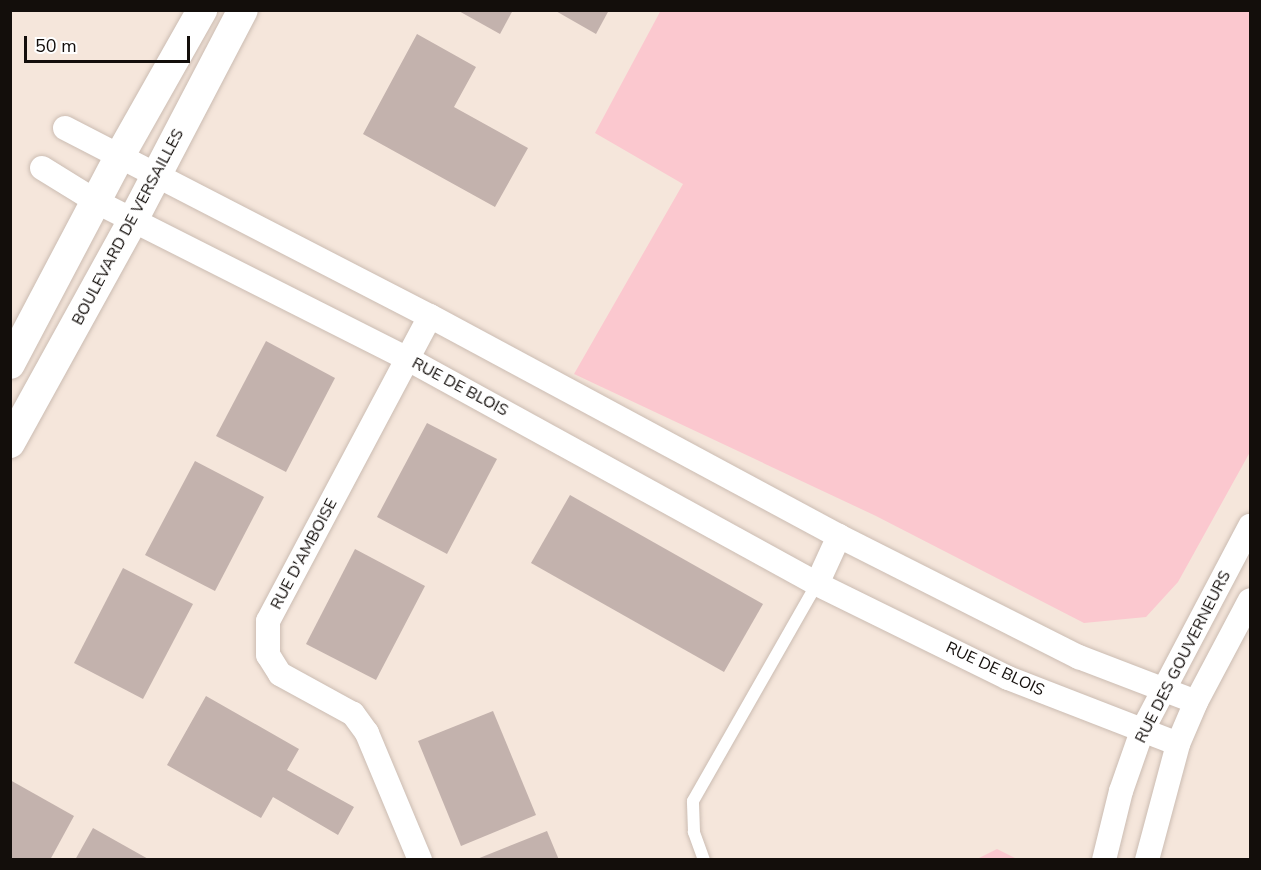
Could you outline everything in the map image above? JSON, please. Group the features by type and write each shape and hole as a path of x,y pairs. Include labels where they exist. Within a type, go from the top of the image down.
{"street":[{"path":"10,364 119,157 202,10"},
{"name":"BOULEVARD DE VERSAILLES","path":"10,443 133,220 243,10"},
{"path":"65,128 430,316 839,536 1079,657 1196,702"},
{"name":"RUE DE BLOIS","path":"42,168 97,202 408,359 817,584 1008,678 1178,744"},
{"name":"RUE D'AMBOISE","path":"420,860 367,733 353,714 280,674 268,655 268,621 430,316"},
{"name":"RUE DES GOUVERNEURS","path":"1104,860 1121,791 1142,731 1251,526"},
{"path":"817,584 839,536"},
{"name":"RUE DES GOUVERNEURS","path":"1148,860 1178,744 1196,702 1251,600"}],"lane":[{"path":"704,860 694,832 693,801 817,584"}],"shaded area":[{"path":"661,10 1250,11 1250,452 1178,582 1146,617 1084,623 876,516 574,374 683,184 595,133"},
{"path":"997,849 1017,859 977,859"}],"building":[{"path":"457,10 513,10 500,34"},
{"path":"554,10 609,10 596,34"},
{"path":"417,34 476,67 454,107 528,148 495,207 363,134"},
{"path":"266,341 335,378 286,472 216,436"},
{"path":"427,423 497,459 447,554 377,517"},
{"path":"195,461 264,497 215,591 145,555"},
{"path":"570,495 763,604 724,672 531,563"},
{"path":"355,549 425,586 376,680 306,644"},
{"path":"123,568 193,604 143,699 74,663"},
{"path":"206,696 299,749 287,770 354,807 338,835 273,797 261,818 167,765"},
{"path":"493,711 536,815 461,846 418,741"},
{"path":"10,780 74,816 50,860 10,860"},
{"path":"93,828 150,860 75,860"},
{"path":"547,831 559,860 477,860 477,859"}]}
